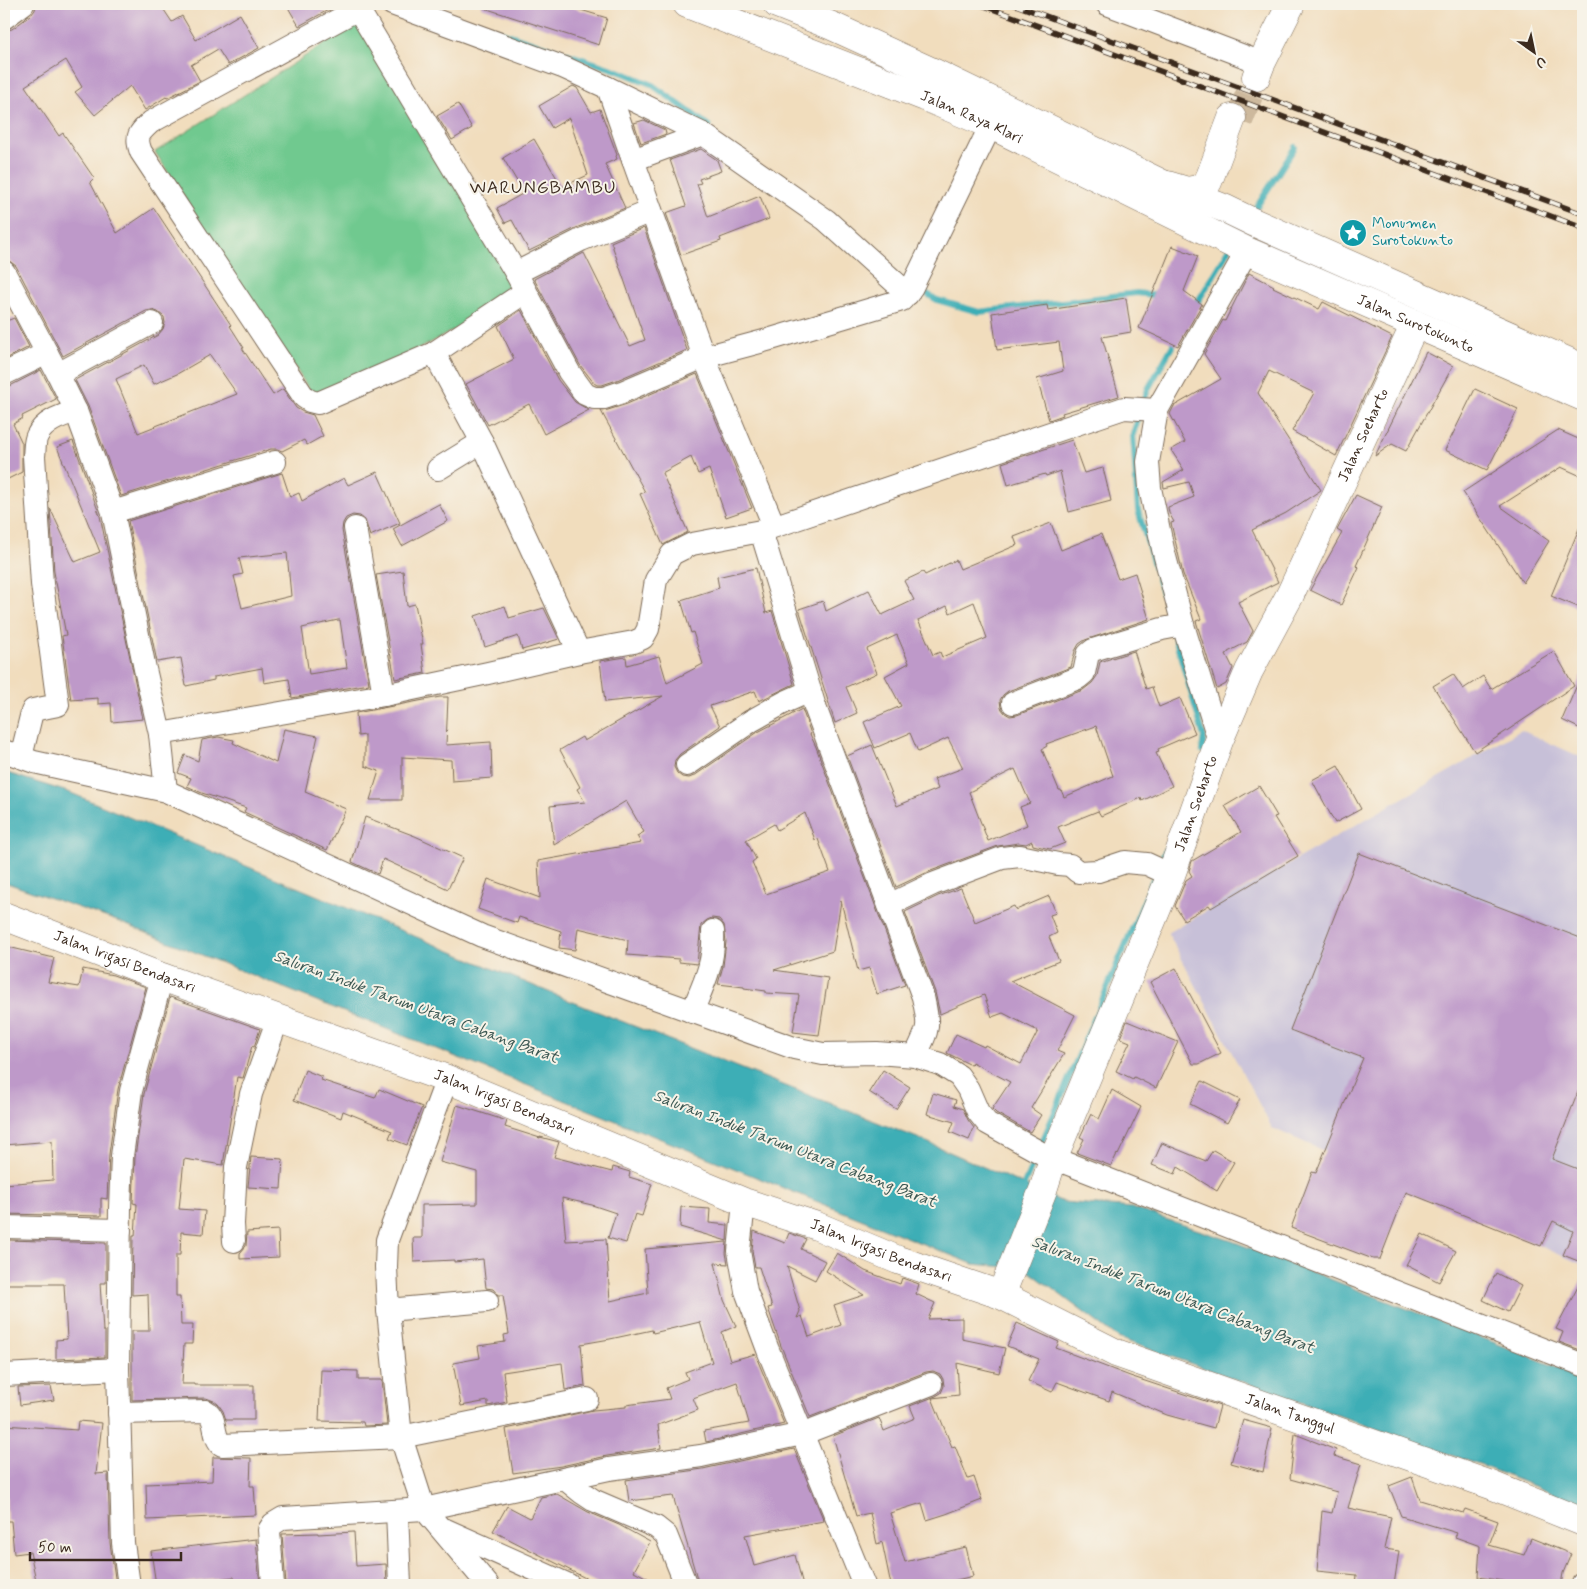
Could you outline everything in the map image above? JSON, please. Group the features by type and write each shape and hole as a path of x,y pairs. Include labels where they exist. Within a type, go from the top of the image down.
{"street":[{"path":"4,18 23,4"},
{"path":"392,4 534,56 608,88 703,134 826,220 911,288"},
{"name":"Jalan Raya Klari","path":"777,4 832,26 937,74 1163,184 1253,222"},
{"path":"1106,4 1134,8 1255,69"},
{"path":"1255,69 1270,24 1284,4"},
{"path":"1255,69 1291,4"},
{"name":"Jalan Raya Klari","path":"695,5 991,125 1236,245"},
{"path":"651,211 582,240 521,283 434,353 318,403 310,402 304,398 150,166 141,152 138,142 140,132 151,122 358,6 521,283 569,372 585,394 594,398 604,398 704,357 902,300 911,288 991,125"},
{"path":"608,88 651,211 768,529 810,691 923,997 929,1020 927,1032 914,1056"},
{"path":"1163,184 1187,191 1198,189 1208,182 1236,119 1214,185 1215,199 1226,209"},
{"path":"633,160 703,134"},
{"name":"Jalan Surotokunto","path":"1253,222 1583,368"},
{"path":"1219,741 1174,627 1163,549 1150,488 1148,462 1154,410 1236,245"},
{"name":"Jalan Surotokunto","path":"1236,245 1583,397"},
{"path":"4,272 76,411 113,512 160,734 166,791"},
{"path":"58,374 152,323"},
{"name":"Jalan Soeharto","path":"1005,1284 1043,1190 1048,1157 1161,870 1249,671 1290,594 1416,324"},
{"path":"4,374 47,353"},
{"path":"434,353 482,442 580,652"},
{"path":"160,734 384,695 634,642 642,638 648,629 656,580 672,554 692,544 768,529 1124,408 1154,410"},
{"path":"76,411 56,418 44,427 36,438 34,456 42,584 58,705 33,710 12,754 34,762 166,791 482,936 794,1048 823,1054 877,1053 914,1056 940,1064 959,1076 968,1089 978,1112 987,1123 1048,1157 1583,1365"},
{"path":"438,469 482,442"},
{"path":"113,512 275,462"},
{"path":"356,528 384,695"},
{"path":"1013,703 1078,678 1084,673 1088,654 1093,650 1174,627"},
{"path":"688,765 759,716 784,702 810,691"},
{"path":"889,905 933,884 1002,858 1020,856 1070,866 1078,872 1098,871 1125,862 1161,870"},
{"name":"Jalan Irigasi Bendasari","path":"4,916 162,977 447,1079 744,1202 817,1226 898,1260 1005,1284"},
{"path":"692,1012 712,960 714,947 712,931"},
{"path":"129,1585 123,1543 118,1369 122,1156 131,1091 162,977"},
{"path":"234,1241 236,1167 251,1094 278,1018"},
{"path":"447,1079 387,1240 388,1310 401,1437 424,1509 488,1585"},
{"path":"744,1202 739,1251 746,1291 864,1585"},
{"path":"4,1227 120,1230"},
{"name":"Jalan Tanggul","path":"1005,1284 1116,1353 1491,1485 1583,1522"},
{"path":"388,1310 487,1301"},
{"path":"4,1375 118,1369"},
{"path":"273,1585 269,1530 273,1524 283,1518 424,1509 636,1465 701,1456 802,1434 931,1384"},
{"path":"120,1413 206,1411 212,1416 217,1440 222,1445 401,1437 587,1399"},
{"path":"565,1479 593,1500 656,1526 666,1535 686,1585"},
{"path":"398,1511 400,1585"},
{"path":"440,1528 569,1585"}],"shaded area":[{"path":"1521,730 1583,758 1583,1265 1272,1128 1168,933"}],"green space":[{"path":"357,23 525,292 318,403 155,152"}],"water":[{"name":"Saluran Induk Tarum Utara Cabang Barat","path":"4,772 71,793 568,1000 920,1139 1063,1202 1132,1208 1232,1241 1583,1377 1583,1505 1485,1467 1118,1338 1026,1269 973,1264 117,921 4,882"}],"building":[{"path":"36,4 160,4 172,22 182,16 196,40 240,14 259,48 228,65 218,49 191,65 200,81 166,97 145,110 130,86 95,115 75,92 82,87 66,60 25,86 59,136 63,133 94,178 90,182 117,233 154,208 231,325 244,348 242,348 273,395 283,389 296,408 313,415 323,436 307,445 304,440 282,451 271,449 121,496 88,406 75,380 158,335 165,323 164,317 152,310 146,311 63,356 16,266 4,257 4,31 12,29 35,10","holes":["210,355 237,394 138,433 116,379 144,365 154,384 177,374"]},
{"path":"286,4 339,4 299,26"},
{"path":"481,4 561,4 607,18 599,45 481,7"},
{"path":"573,86 577,88 591,112 600,109 617,155 617,159 605,164 625,208 576,228 529,251 512,220 505,223 497,208 524,193 503,158 534,139 562,187 588,175 569,118 552,128 539,106"},
{"path":"458,104 472,128 452,140 437,116"},
{"path":"644,120 665,130 666,134 641,143 634,123"},
{"path":"701,149 717,160 721,171 699,179 701,183 697,184 708,217 760,196 769,219 720,238 721,241 681,255 666,213 686,206 670,160"},
{"path":"644,228 687,350 617,380 597,385 580,365 534,279 584,253 630,346 645,340 611,242"},
{"path":"1172,246 1198,256 1184,291 1202,304 1178,346 1139,328"},
{"path":"1249,273 1319,309 1323,302 1392,337 1336,456 1292,431 1314,393 1269,371 1258,393 1321,490 1286,513 1252,530 1278,582 1238,602 1253,631 1247,642 1226,654 1233,668 1226,684 1217,689 1196,621 1201,619 1183,574 1171,523 1174,522 1168,507 1194,497 1189,482 1164,488 1163,482 1184,470 1171,450 1185,442 1170,414 1174,406 1221,379 1204,354 1223,320 1225,321"},
{"path":"1126,298 1131,332 1102,337 1119,396 1062,413 1063,415 1049,420 1037,379 1063,371 1059,342 997,350 992,313 1047,305 1048,310"},
{"path":"521,310 558,380 575,402 589,410 544,434 529,404 488,425 466,384 514,359 498,326"},
{"path":"14,318 29,347 4,360 4,322"},
{"path":"1426,352 1453,366 1406,451 1392,444 1375,456"},
{"path":"41,370 56,399 22,416 23,418 13,424 22,443 22,472 4,481 4,387 10,386"},
{"path":"697,374 752,508 726,517 709,469 698,474 691,457 662,473 688,532 663,545 640,494 645,492 601,411 627,404"},
{"path":"1475,389 1518,409 1487,470 1445,450"},
{"path":"1558,430 1583,441 1583,477 1561,467 1500,506 1549,541 1523,583 1463,492"},
{"path":"1072,440 1084,473 1103,468 1111,501 1069,512 1060,471 1008,485 1002,463"},
{"path":"73,441 100,516 143,719 112,722 111,703 98,704 98,698 71,700 62,636 66,635 54,572 50,508 75,562 100,552 57,447"},
{"path":"377,472 400,523 370,536 365,520 360,516 353,515 346,518 343,523 342,530 369,684 292,698 289,679 264,683 262,668 214,677 214,680 186,686 181,658 157,662 128,521 282,473 290,497 299,493 302,501 344,478 348,485","holes":["287,553 291,596 242,608 234,576 243,574 239,558","340,620 347,668 309,674 302,628"]},
{"path":"1356,495 1382,507 1356,566 1359,567 1341,605 1310,590 1342,533 1337,530"},
{"path":"439,504 448,521 402,546 393,529"},
{"path":"1583,519 1583,609 1551,596"},
{"path":"1051,523 1061,550 1101,534 1118,579 1135,573 1149,619 1085,640 1079,644 1075,651 1071,667 1008,691 1003,695 1000,700 1001,708 1005,713 1010,716 1017,715 1083,690 1097,676 1100,662 1134,651 1146,689 1152,687 1159,707 1180,698 1195,733 1158,749 1159,752 1156,753 1172,786 1142,801 1141,798 1101,816 1098,811 1058,827 1065,843 1050,849 1033,845 1032,841 1026,844 998,846 928,872 896,887 847,756 872,745 897,806 938,789 934,779 963,768 948,738 918,752 910,733 875,748 864,722 901,706 885,676 909,663 897,635 867,649 877,673 846,687 857,713 835,723 799,609 823,601 826,611 869,590 882,615 914,600 904,581 923,572 925,575 956,560 960,569 1017,545 1014,537","holes":["974,602 987,638 942,657 940,652 933,655 918,620 947,606 950,613","1096,726 1113,776 1064,797 1061,790 1059,790 1042,749 1047,746 1046,744","1015,769 1030,803 1020,807 1027,825 988,841 969,792"]},
{"path":"756,568 766,613 772,611 794,684 759,701 755,691 710,706 720,726 680,754 675,760 674,767 682,777 689,778 694,776 758,732 802,709 905,985 877,994 869,968 858,971 841,901 833,951 774,970 828,978 819,1035 793,1032 799,995 766,993 766,991 718,984 723,966 726,942 724,925 719,919 712,918 701,925 697,964 679,962 679,959 627,955 628,940 578,928 575,950 559,948 561,931 519,917 517,923 478,909 488,879 540,898 538,861 641,843 637,836 644,832 626,801 554,845 550,806 585,802 577,789 580,787 560,750 582,737 584,741 663,696 605,702 600,661 626,657 627,665 659,656 667,683 703,664 681,600 719,588 717,577","holes":["805,813 815,840 818,839 830,872 766,894 752,862 756,859 746,840 774,824 777,830"]},
{"path":"403,571 407,606 415,604 423,644 421,644 425,673 395,679 376,575"},
{"path":"505,606 509,618 544,608 559,639 522,650 518,636 485,647 475,616"},
{"path":"1554,651 1574,686 1475,752 1433,686 1453,674 1463,689 1483,676 1491,689"},
{"path":"1583,671 1583,730 1562,720"},
{"path":"448,697 446,745 491,742 492,778 452,781 451,760 402,757 402,800 370,800 379,771 365,766 365,735 358,736 356,713"},
{"path":"284,729 318,736 305,792 346,809 327,850 244,812 246,808 187,786 191,778 178,773 185,755 198,761 202,740 218,737 234,740 233,743 276,763"},
{"path":"1338,766 1361,809 1335,823 1312,780"},
{"path":"1259,786 1277,816 1274,817 1298,856 1211,908 1209,905 1184,920 1175,906 1186,880 1192,876 1189,871 1192,861 1241,832 1225,806"},
{"path":"365,817 415,836 463,858 448,889 383,859 378,874 352,862"},
{"path":"1359,853 1583,939 1583,1079 1552,1159 1583,1171 1583,1263 1563,1255 1573,1231 1553,1221 1541,1246 1406,1192 1380,1259 1373,1259 1291,1228 1312,1172 1316,1173 1363,1058 1290,1030"},
{"path":"961,888 975,922 1014,906 1016,910 1049,896 1056,913 1050,915 1057,933 1049,937 1059,961 1010,981 1075,1015 1057,1051 1064,1054 1031,1108 1041,1115 1030,1132 992,1109 1010,1082 972,1062 971,1065 947,1053 956,1034 984,1047 985,1045 1021,1064 1038,1031 1003,1013 992,1017 984,995 940,1014 935,992 905,912 938,896"},
{"path":"4,946 54,958 48,982 79,987 83,969 113,975 146,987 118,1089 109,1154 107,1199 101,1198 101,1216 4,1214 4,1184 53,1180 52,1141 4,1145"},
{"path":"1176,968 1221,1053 1199,1064 1193,1064 1150,982"},
{"path":"170,997 260,1029 254,1047 252,1046 243,1078 237,1077 223,1165 184,1159 179,1209 205,1211 203,1234 181,1232 180,1255 176,1255 176,1297 180,1297 181,1325 193,1325 192,1344 184,1344 182,1384 254,1385 254,1420 226,1420 218,1404 206,1398 132,1400 132,1331 149,1331 148,1294 132,1295 133,1236 135,1236 137,1204 133,1203 135,1157 144,1094"},
{"path":"1127,1021 1178,1042 1156,1088 1134,1077 1133,1079 1116,1071 1130,1042 1120,1038"},
{"path":"305,1070 322,1077 321,1080 375,1098 379,1089 422,1107 407,1145 389,1138 392,1131 343,1111 341,1118 294,1100"},
{"path":"883,1070 910,1087 896,1109 869,1092"},
{"path":"1202,1081 1240,1100 1227,1123 1190,1104"},
{"path":"1112,1090 1141,1107 1111,1166 1077,1153 1084,1139 1080,1137 1091,1114 1099,1119"},
{"path":"933,1093 956,1100 954,1106 963,1109 974,1128 969,1140 950,1132 954,1122 927,1114"},
{"path":"457,1105 507,1121 505,1127 559,1142 554,1157 612,1172 613,1167 630,1172 629,1177 652,1184 642,1216 635,1214 626,1243 608,1238 616,1213 562,1198 566,1241 606,1239 610,1301 648,1293 645,1249 727,1242 728,1264 715,1263 724,1300 736,1326 722,1332 730,1361 755,1354 784,1424 706,1442 704,1431 749,1423 737,1382 693,1398 698,1410 658,1425 661,1448 513,1473 506,1429 593,1410 626,1407 626,1405 670,1399 666,1388 688,1379 685,1372 712,1362 700,1322 653,1333 652,1330 581,1344 585,1386 565,1390 562,1363 503,1372 507,1402 488,1406 488,1401 461,1406 453,1363 480,1358 478,1346 505,1342 504,1335 509,1334 503,1295 498,1295 493,1289 486,1288 483,1259 454,1262 454,1260 414,1262 413,1238 422,1238 422,1205 477,1204 477,1172 440,1162"},
{"path":"1162,1143 1206,1161 1213,1150 1234,1162 1217,1191 1178,1167 1175,1174 1152,1165"},
{"path":"251,1157 283,1159 281,1189 248,1187"},
{"path":"681,1207 710,1209 709,1223 728,1225 727,1241 680,1227"},
{"path":"278,1230 279,1257 240,1259 240,1253 246,1246 247,1232"},
{"path":"754,1231 785,1243 789,1233 806,1239 801,1249 825,1261 815,1280 787,1266 800,1311 797,1318 802,1316 809,1337 841,1325 834,1305 864,1295 826,1271 837,1253 865,1271 900,1284 902,1278 919,1284 916,1294 935,1303 928,1319 962,1318 962,1339 1005,1348 999,1373 957,1363 959,1395 932,1398 952,1447 955,1446 968,1479 974,1477 982,1500 927,1520 922,1503 890,1513 905,1562 966,1547 973,1576 936,1585 891,1585 882,1542 877,1544 870,1513 856,1516 833,1436 879,1418 884,1431 915,1418 910,1406 941,1393 944,1386 940,1374 933,1371 926,1372 810,1417 781,1346 768,1308 772,1307 759,1267 755,1267 752,1251"},
{"path":"1422,1234 1456,1251 1439,1282 1406,1265"},
{"path":"8,1240 106,1243 106,1283 100,1283 103,1331 105,1331 105,1357 56,1359 56,1340 67,1339 64,1284 5,1284"},
{"path":"1496,1273 1521,1286 1508,1312 1483,1300"},
{"path":"1583,1277 1583,1351 1559,1342 1563,1332 1556,1329"},
{"path":"1017,1323 1059,1342 1056,1348 1130,1376 1220,1406 1214,1428 1167,1415 1112,1392 1109,1401 1057,1382 1052,1392 1028,1381 1039,1359 1007,1346"},
{"path":"321,1370 358,1371 358,1380 382,1380 387,1425 364,1426 363,1422 319,1421"},
{"path":"51,1386 54,1400 20,1405 18,1387"},
{"path":"1243,1420 1272,1428 1263,1472 1231,1463"},
{"path":"78,1421 102,1423 96,1474 108,1473 110,1543 116,1585 37,1585 30,1552 14,1554 11,1521 7,1521 4,1425 77,1430"},
{"path":"1295,1434 1336,1450 1334,1456 1361,1464 1348,1508 1391,1517 1384,1549 1399,1551 1394,1585 1356,1585 1357,1575 1317,1571 1322,1511 1332,1513 1337,1492 1290,1479"},
{"path":"794,1449 824,1521 745,1535 754,1566 795,1555 803,1585 699,1585 673,1496 629,1501 626,1480 703,1469"},
{"path":"213,1457 251,1458 250,1486 254,1486 256,1515 147,1520 146,1484 212,1481"},
{"path":"1412,1477 1420,1500 1463,1513 1465,1509 1498,1521 1489,1545 1524,1555 1531,1538 1571,1554 1563,1573 1561,1585 1527,1585 1478,1577 1480,1546 1455,1537 1457,1533 1401,1516 1389,1486"},
{"path":"557,1494 588,1512 619,1525 650,1542 634,1571 661,1585 599,1585 493,1531 507,1506 530,1518 541,1497"},
{"path":"354,1532 356,1566 386,1564 387,1584 286,1585 282,1534"},
{"path":"256,1539 260,1585 234,1585 234,1577 156,1585 151,1551"}],"waterway":[{"path":"489,28 616,70 651,84 709,126"},
{"path":"1252,214 1295,147"},
{"path":"1194,308 1229,250"},
{"path":"916,287 937,300 979,312 1137,293 1159,296"},
{"path":"1177,338 1148,389 1133,434 1138,510 1204,737 1202,751"},
{"path":"1021,1192 1166,849"}],"tunnel":[{"path":"1239,121 1256,77"}],"railway":[{"path":"979,4 1583,228"},
{"path":"1013,4 1583,214"}],"place":[{"name":"Monumen Surotokunto","path":"1353,233"}],"district":[{"name":"WARUNGBAMBU","path":"543,188"}]}
